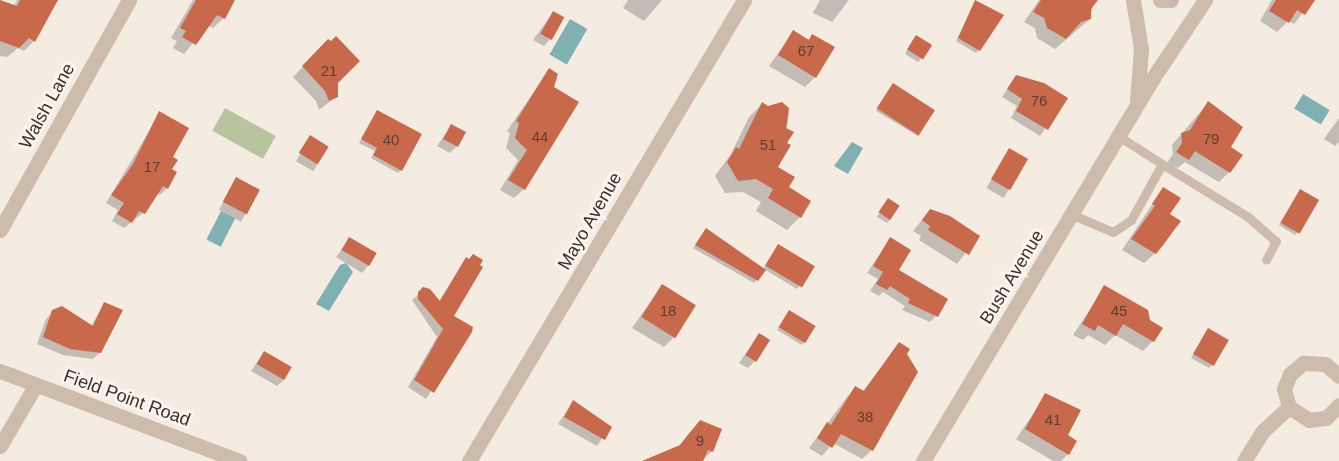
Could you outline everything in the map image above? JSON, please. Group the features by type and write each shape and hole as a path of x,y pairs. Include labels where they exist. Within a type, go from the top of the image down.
{"street":[{"name":"Walsh Lane","path":"0,230 129,0"},
{"name":"Mayo Avenue","path":"469,461 744,0"},
{"path":"1134,0 1141,49 1135,113"},
{"path":"1160,0 1171,0"},
{"name":"Bush Avenue","path":"923,461 1205,0"},
{"path":"1339,376 1325,364 1303,363 1285,383 1289,407 1298,416 1319,420 1339,405"},
{"name":"Field Point Road","path":"0,371 240,461"},
{"path":"0,446 35,386"},
{"path":"1244,461 1263,431 1289,407"}],"lane":[{"path":"1120,138 1248,217 1276,241 1266,260"},
{"path":"1073,215 1101,229 1113,232 1124,227 1162,164"}],"green space":[{"path":"225,108 276,136 263,159 212,131"}],"water":[{"path":"570,19 587,29 567,65 550,55"},
{"path":"1303,94 1330,110 1321,125 1294,109"},
{"path":"852,142 863,148 848,174 834,166"},
{"path":"221,211 235,218 221,247 206,240"},
{"path":"346,263 353,272 329,311 316,304 340,265"}],"building":[{"path":"0,0 17,6 20,0 58,0 35,42 29,38 19,48 0,41"},
{"path":"196,0 235,0 225,19 217,15 196,45 182,37 186,31 180,28"},
{"path":"975,0 1004,15 980,51 958,38"},
{"path":"1041,0 1098,0 1091,9 1091,19 1081,22 1066,39 1047,28 1044,18 1033,12"},
{"path":"1276,0 1315,0 1305,15 1297,10 1289,23 1269,11"},
{"path":"553,11 564,17 552,40 540,34"},
{"path":"793,30 809,40 812,34 835,47 816,78 778,55"},
{"path":"916,35 932,45 923,59 907,49"},
{"path":"336,36 360,61 338,83 338,97 329,101 325,91 302,66 328,39 331,41"},
{"path":"549,68 558,74 554,87 579,102 525,190 508,180 527,150 515,138 519,123 516,121"},
{"path":"1016,75 1044,83 1068,98 1048,130 1016,111 1022,99 1007,89"},
{"path":"893,83 935,110 919,135 877,108"},
{"path":"1208,101 1243,127 1231,147 1243,155 1230,173 1195,151 1189,160 1176,152 1182,143 1181,133 1190,130"},
{"path":"762,102 768,106 782,102 789,108 786,128 794,132 787,143 791,145 778,167 795,177 789,187 811,201 801,218 768,198 773,189 756,179 738,181 727,162 736,147 739,149"},
{"path":"377,110 422,134 402,171 373,155 377,148 361,139"},
{"path":"159,111 189,128 173,157 178,160 172,169 177,172 168,189 163,186 145,214 139,211 132,223 117,214 124,203 111,195 133,164"},
{"path":"451,124 466,132 458,147 443,139"},
{"path":"310,135 329,147 318,164 299,153"},
{"path":"1009,148 1028,159 1010,190 991,179"},
{"path":"236,177 260,190 247,214 223,202"},
{"path":"1163,187 1181,198 1170,214 1181,221 1156,254 1131,239 1155,206 1152,204"},
{"path":"1300,189 1319,200 1300,234 1280,223"},
{"path":"888,198 900,206 890,220 878,212"},
{"path":"930,209 950,216 980,236 969,255 928,230 930,226 922,220"},
{"path":"706,228 766,270 758,281 695,245"},
{"path":"349,237 377,253 369,266 342,250"},
{"path":"890,237 911,250 899,270 948,299 938,317 908,303 910,299 890,286 887,290 876,284 883,272 873,266"},
{"path":"778,244 815,266 802,288 765,265"},
{"path":"473,254 483,260 480,265 483,267 454,316 473,327 472,332 434,393 414,380 443,329 418,299 418,292 423,287 430,289 440,301 466,257 469,259"},
{"path":"662,284 696,305 675,338 641,317"},
{"path":"1104,285 1148,310 1150,320 1163,328 1154,342 1123,324 1116,336 1098,325 1095,331 1082,324"},
{"path":"104,302 123,310 101,353 70,349 43,337 52,310 62,306 93,326"},
{"path":"789,310 816,326 805,343 779,327"},
{"path":"1208,328 1229,340 1214,366 1193,354"},
{"path":"759,333 770,340 756,362 745,355"},
{"path":"899,342 910,349 907,354 918,372 873,451 841,434 832,448 817,438 827,422 831,425 855,386 864,391"},
{"path":"264,351 292,367 284,380 256,364"},
{"path":"1045,393 1081,410 1068,435 1077,441 1069,455 1025,429"},
{"path":"573,400 612,427 605,440 564,417"},
{"path":"700,420 722,429 713,452 708,450 703,461 642,461 680,445"}]}
